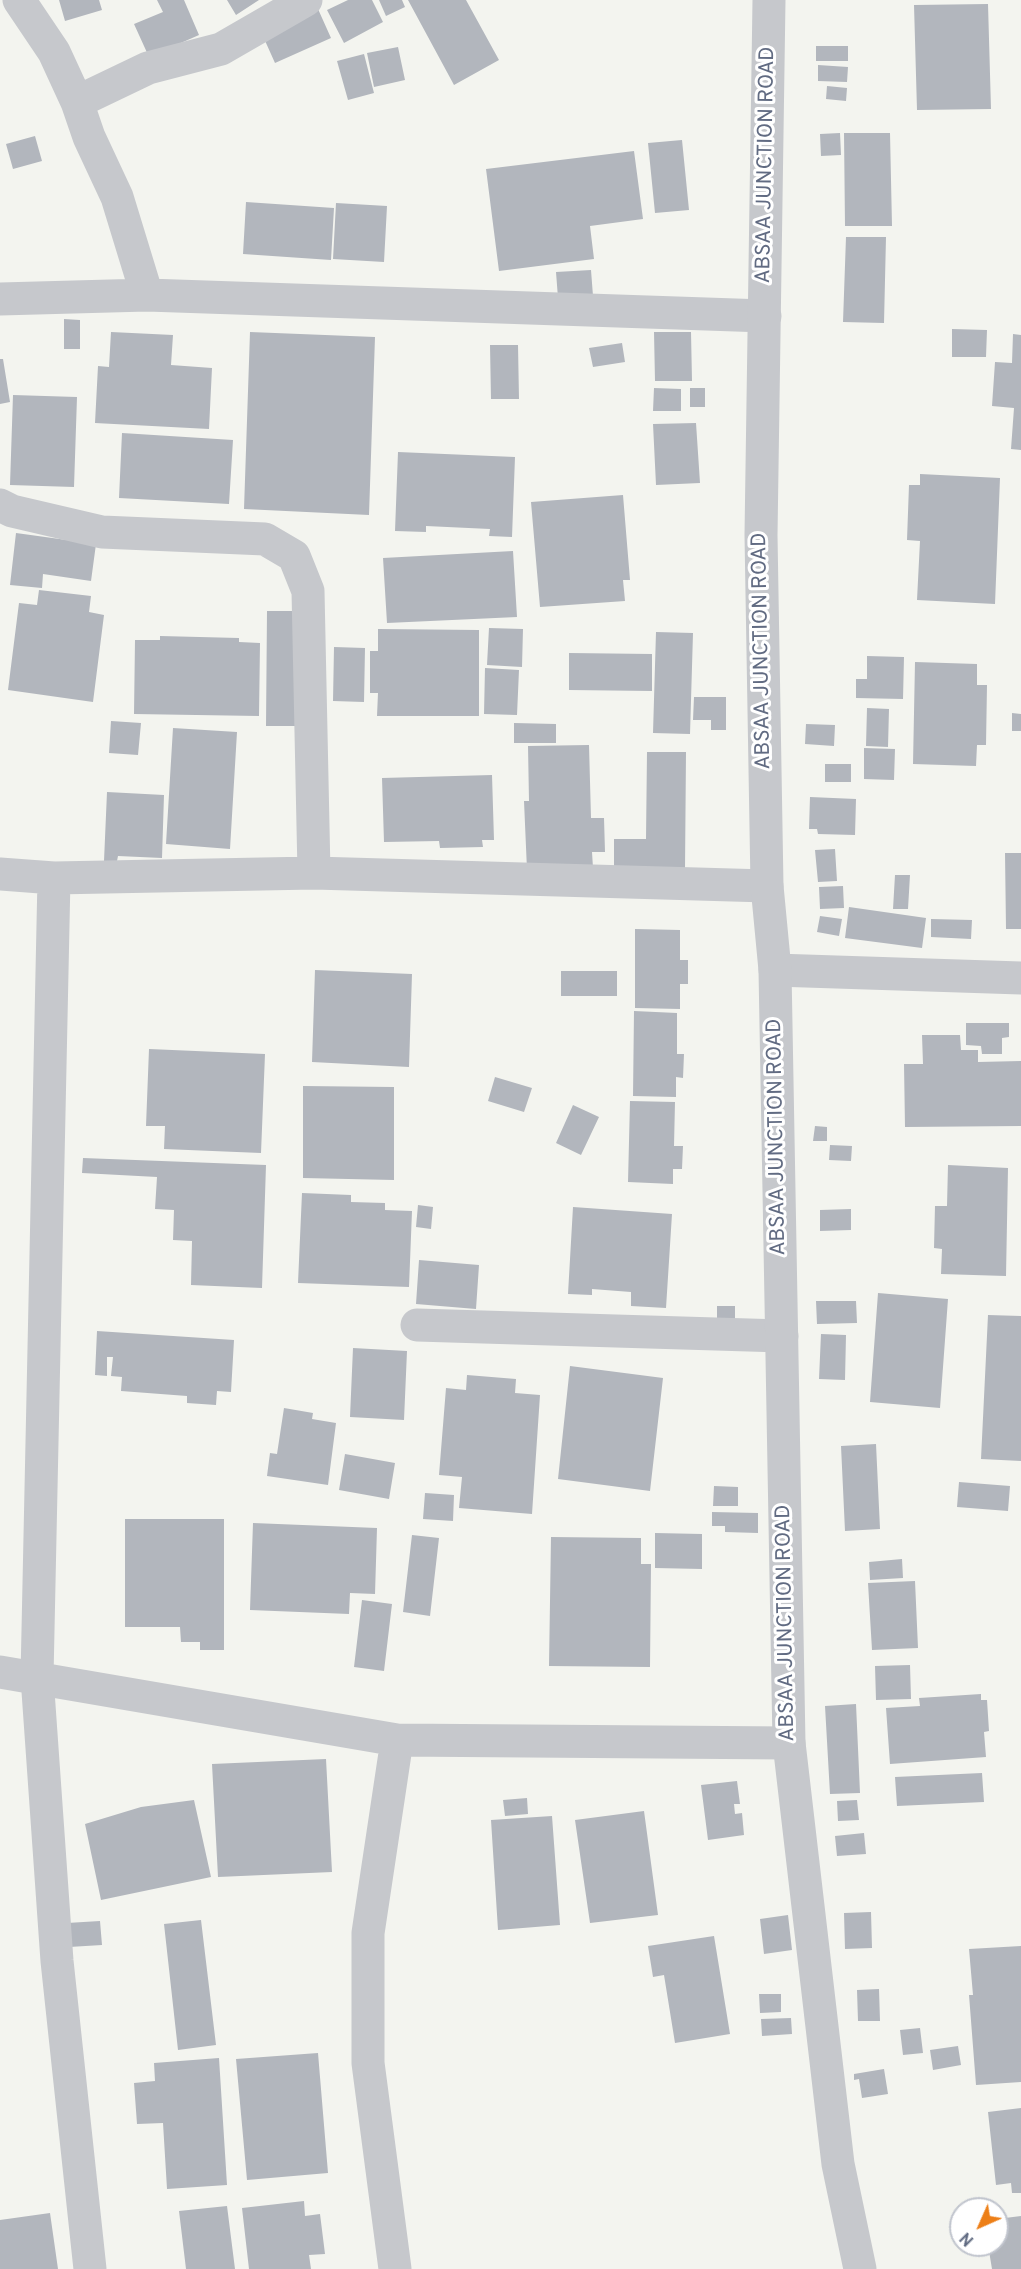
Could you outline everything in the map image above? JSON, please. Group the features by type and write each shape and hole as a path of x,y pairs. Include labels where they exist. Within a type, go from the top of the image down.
{"street":[{"path":"19,0 54,52 77,102 89,137 117,197 147,296"},
{"path":"77,102 148,68 221,49 306,0"},
{"name":"ABSAA JUNCTION ROAD","path":"769,0 761,535 766,886 775,970 789,1743 838,2164 860,2269"},
{"path":"0,300 147,296 765,316"},
{"path":"0,505 12,511 102,532 265,539 294,556 308,591 314,873"},
{"path":"0,874 54,878 314,873 766,886"},
{"path":"54,878 37,1677 57,1961 90,2269"},
{"path":"775,970 1021,978"},
{"path":"417,1325 782,1336"},
{"path":"0,1672 397,1740 789,1743"},
{"path":"395,2269 368,2063 368,1933 397,1740"}],"building":[{"path":"59,0 99,0 102,10 65,21"},
{"path":"157,0 184,0 199,35 149,57 134,24 163,12"},
{"path":"227,0 259,0 236,15"},
{"path":"348,0 372,0 383,22 344,43 327,10"},
{"path":"379,0 402,0 405,7 386,16"},
{"path":"408,0 466,0 499,60 454,85"},
{"path":"988,4 991,109 917,110 914,5"},
{"path":"318,9 331,38 275,63 262,34"},
{"path":"816,46 848,46 848,61 816,61"},
{"path":"398,47 405,80 374,87 367,53"},
{"path":"364,54 374,93 348,100 337,61"},
{"path":"818,65 848,67 847,82 818,81"},
{"path":"827,86 847,88 846,101 826,99"},
{"path":"840,133 841,155 821,156 820,134"},
{"path":"844,133 890,133 892,226 845,226"},
{"path":"35,136 42,161 13,169 6,144"},
{"path":"682,140 689,210 655,213 648,143"},
{"path":"634,151 643,219 590,226 594,259 499,271 486,169"},
{"path":"246,202 334,208 331,260 243,254"},
{"path":"336,203 387,206 384,262 333,259"},
{"path":"846,237 886,237 884,323 843,322"},
{"path":"591,270 593,296 558,298 556,272"},
{"path":"64,319 80,320 80,349 64,349"},
{"path":"952,329 987,330 986,357 952,357"},
{"path":"111,332 173,335 171,365 212,368 209,429 95,423 98,366 109,367"},
{"path":"250,332 375,337 369,515 244,509"},
{"path":"654,332 691,332 692,381 655,381"},
{"path":"1013,334 1021,335 1021,450 1011,449 1014,408 992,406 995,362 1012,363"},
{"path":"622,343 625,362 593,367 589,348"},
{"path":"490,345 518,345 519,399 491,399"},
{"path":"0,359 3,359 10,402 0,404"},
{"path":"654,388 681,389 681,411 653,411"},
{"path":"690,388 705,388 705,407 690,407"},
{"path":"13,395 77,397 74,487 10,485"},
{"path":"696,423 700,483 656,485 653,424"},
{"path":"122,433 233,440 229,504 119,498"},
{"path":"398,452 515,457 512,537 489,536 490,529 426,526 426,532 395,531"},
{"path":"920,474 1000,478 995,604 917,600 920,541 907,540 909,485 920,485"},
{"path":"623,495 630,580 623,580 625,601 540,607 531,502"},
{"path":"16,533 96,544 91,581 43,574 42,588 10,585"},
{"path":"513,551 517,617 387,623 383,558"},
{"path":"39,590 91,596 89,612 104,615 93,702 8,690 19,603 37,605"},
{"path":"267,611 296,611 295,726 266,726"},
{"path":"489,628 523,629 522,667 487,665"},
{"path":"378,629 479,630 479,716 377,716 378,693 370,693 370,651 378,651"},
{"path":"656,632 693,633 690,734 653,733"},
{"path":"160,636 239,638 239,642 260,643 259,716 134,714 135,640 160,640"},
{"path":"334,647 365,648 364,702 333,701"},
{"path":"569,653 652,654 652,691 569,690"},
{"path":"867,656 904,657 903,699 856,698 856,679 867,679"},
{"path":"915,662 977,664 977,685 987,685 986,745 977,745 976,766 913,764"},
{"path":"485,668 519,670 517,715 484,714"},
{"path":"694,697 726,697 726,730 711,730 711,720 693,720"},
{"path":"867,708 889,709 888,747 866,746"},
{"path":"1012,713 1021,714 1021,731 1012,731"},
{"path":"111,721 141,723 138,755 109,753"},
{"path":"514,723 556,724 556,743 514,743"},
{"path":"806,724 835,725 834,746 805,744"},
{"path":"173,728 237,732 230,849 166,844"},
{"path":"589,745 591,818 604,818 605,852 592,852 593,868 527,870 524,801 529,801 528,746"},
{"path":"864,748 895,749 894,780 864,779"},
{"path":"647,752 686,752 685,869 614,879 614,839 646,839"},
{"path":"825,764 851,764 851,782 825,782"},
{"path":"492,775 494,840 482,840 483,847 440,848 439,841 384,842 382,778"},
{"path":"107,792 164,795 162,858 118,856 117,861 104,861"},
{"path":"810,797 856,799 855,835 818,834 817,829 809,829"},
{"path":"835,849 837,881 818,882 815,850"},
{"path":"1005,853 1021,853 1021,929 1006,929"},
{"path":"895,875 910,875 908,909 893,909"},
{"path":"843,886 844,908 820,909 819,887"},
{"path":"849,907 926,918 922,948 845,938"},
{"path":"820,916 842,919 839,936 817,932"},
{"path":"931,919 972,920 971,939 931,937"},
{"path":"635,929 680,930 680,960 688,960 688,984 680,984 680,1009 635,1008"},
{"path":"315,970 412,974 409,1067 312,1062"},
{"path":"561,971 617,971 617,996 561,996"},
{"path":"634,1011 677,1013 677,1054 684,1054 683,1078 676,1077 676,1097 633,1096"},
{"path":"966,1023 1009,1023 1009,1037 1002,1038 1002,1054 982,1054 981,1046 966,1045"},
{"path":"922,1035 960,1035 961,1050 978,1050 978,1062 1021,1061 1021,1126 905,1127 904,1064 923,1064"},
{"path":"149,1049 265,1054 261,1153 164,1149 165,1126 146,1126"},
{"path":"495,1077 532,1088 524,1112 488,1101"},
{"path":"303,1086 394,1087 394,1180 303,1178"},
{"path":"630,1101 675,1102 674,1146 683,1146 682,1169 673,1169 673,1184 628,1182"},
{"path":"573,1105 599,1117 581,1155 556,1143"},
{"path":"815,1126 827,1127 827,1141 813,1141"},
{"path":"830,1145 852,1146 851,1161 829,1160"},
{"path":"83,1158 266,1165 262,1288 191,1285 192,1241 173,1240 174,1210 155,1209 157,1177 82,1173"},
{"path":"948,1165 1008,1168 1006,1276 941,1274 942,1249 934,1248 935,1206 947,1206"},
{"path":"302,1193 351,1195 351,1202 385,1203 385,1210 412,1211 409,1287 298,1283"},
{"path":"418,1205 433,1207 431,1229 416,1227"},
{"path":"573,1207 672,1214 666,1308 631,1306 631,1292 592,1289 592,1295 568,1294"},
{"path":"851,1209 851,1230 820,1231 820,1210"},
{"path":"419,1260 479,1265 476,1309 416,1304"},
{"path":"878,1293 948,1299 940,1408 870,1402"},
{"path":"816,1301 856,1301 857,1323 817,1324"},
{"path":"717,1306 735,1306 735,1323 717,1322"},
{"path":"988,1315 1021,1316 1021,1461 981,1459"},
{"path":"97,1331 234,1340 231,1392 217,1391 216,1405 187,1403 187,1396 121,1391 122,1377 111,1376 113,1357 107,1357 107,1376 95,1375"},
{"path":"821,1334 846,1335 845,1380 819,1379"},
{"path":"353,1348 407,1351 404,1420 350,1417"},
{"path":"570,1366 663,1378 650,1491 558,1479"},
{"path":"467,1375 516,1379 515,1393 540,1395 532,1514 459,1508 462,1477 439,1475 446,1388 466,1390"},
{"path":"284,1408 313,1413 312,1419 336,1423 328,1485 267,1476 270,1453 277,1454"},
{"path":"876,1444 880,1529 845,1531 841,1446"},
{"path":"345,1454 395,1463 389,1499 339,1490"},
{"path":"959,1482 1010,1486 1008,1511 957,1507"},
{"path":"714,1486 738,1487 738,1506 713,1506"},
{"path":"425,1493 454,1495 453,1521 423,1519"},
{"path":"712,1512 758,1513 758,1533 725,1532 725,1526 712,1526"},
{"path":"125,1519 224,1519 224,1650 200,1650 200,1642 181,1642 180,1627 125,1627"},
{"path":"253,1523 377,1528 375,1594 350,1593 349,1614 250,1610"},
{"path":"655,1533 702,1534 702,1569 655,1568"},
{"path":"412,1535 439,1538 430,1616 403,1612"},
{"path":"551,1537 641,1538 641,1564 651,1564 650,1667 549,1666"},
{"path":"902,1559 903,1578 870,1580 869,1562"},
{"path":"915,1581 918,1648 872,1650 868,1583"},
{"path":"362,1600 392,1604 384,1671 354,1667"},
{"path":"910,1665 911,1699 876,1700 875,1666"},
{"path":"981,1694 981,1700 987,1700 989,1731 984,1732 986,1757 890,1764 886,1708 920,1706 919,1698"},
{"path":"856,1704 860,1793 830,1794 825,1706"},
{"path":"326,1759 332,1872 218,1877 212,1764"},
{"path":"982,1773 984,1802 897,1806 895,1777"},
{"path":"737,1781 740,1804 734,1804 735,1814 742,1813 744,1835 708,1840 701,1785"},
{"path":"527,1798 528,1814 505,1816 503,1800"},
{"path":"194,1800 211,1877 101,1900 85,1824 141,1807"},
{"path":"857,1800 859,1820 838,1821 837,1801"},
{"path":"644,1811 658,1915 590,1923 575,1820"},
{"path":"552,1816 560,1925 498,1930 491,1820"},
{"path":"864,1833 866,1854 837,1856 835,1836"},
{"path":"871,1912 872,1948 845,1949 844,1913"},
{"path":"788,1915 792,1950 764,1954 760,1919"},
{"path":"201,1920 216,2045 178,2050 164,1924"},
{"path":"100,1921 102,1945 69,1947 67,1923"},
{"path":"714,1936 730,2034 675,2043 664,1975 653,1977 648,1946"},
{"path":"1021,1946 1021,2082 976,2085 969,1995 973,1995 969,1949"},
{"path":"879,1989 880,2021 858,2021 857,1990"},
{"path":"759,1994 781,1994 781,2012 760,2013"},
{"path":"791,2018 792,2034 762,2036 761,2019"},
{"path":"920,2028 923,2053 903,2055 900,2030"},
{"path":"958,2046 961,2065 933,2070 930,2050"},
{"path":"318,2053 328,2173 247,2180 236,2059"},
{"path":"219,2058 227,2185 167,2189 163,2123 137,2124 134,2083 155,2081 154,2063"},
{"path":"884,2069 888,2094 862,2098 859,2079 854,2080 854,2074"},
{"path":"1021,2108 1021,2193 1012,2193 1011,2183 996,2185 988,2112"},
{"path":"304,2201 305,2216 320,2214 325,2254 309,2255 311,2269 249,2269 242,2208"},
{"path":"227,2206 235,2269 186,2269 179,2211"},
{"path":"50,2213 58,2269 0,2269 0,2220"},
{"path":"1021,2216 1021,2269 992,2269 990,2257 1009,2257 1009,2218"}]}
